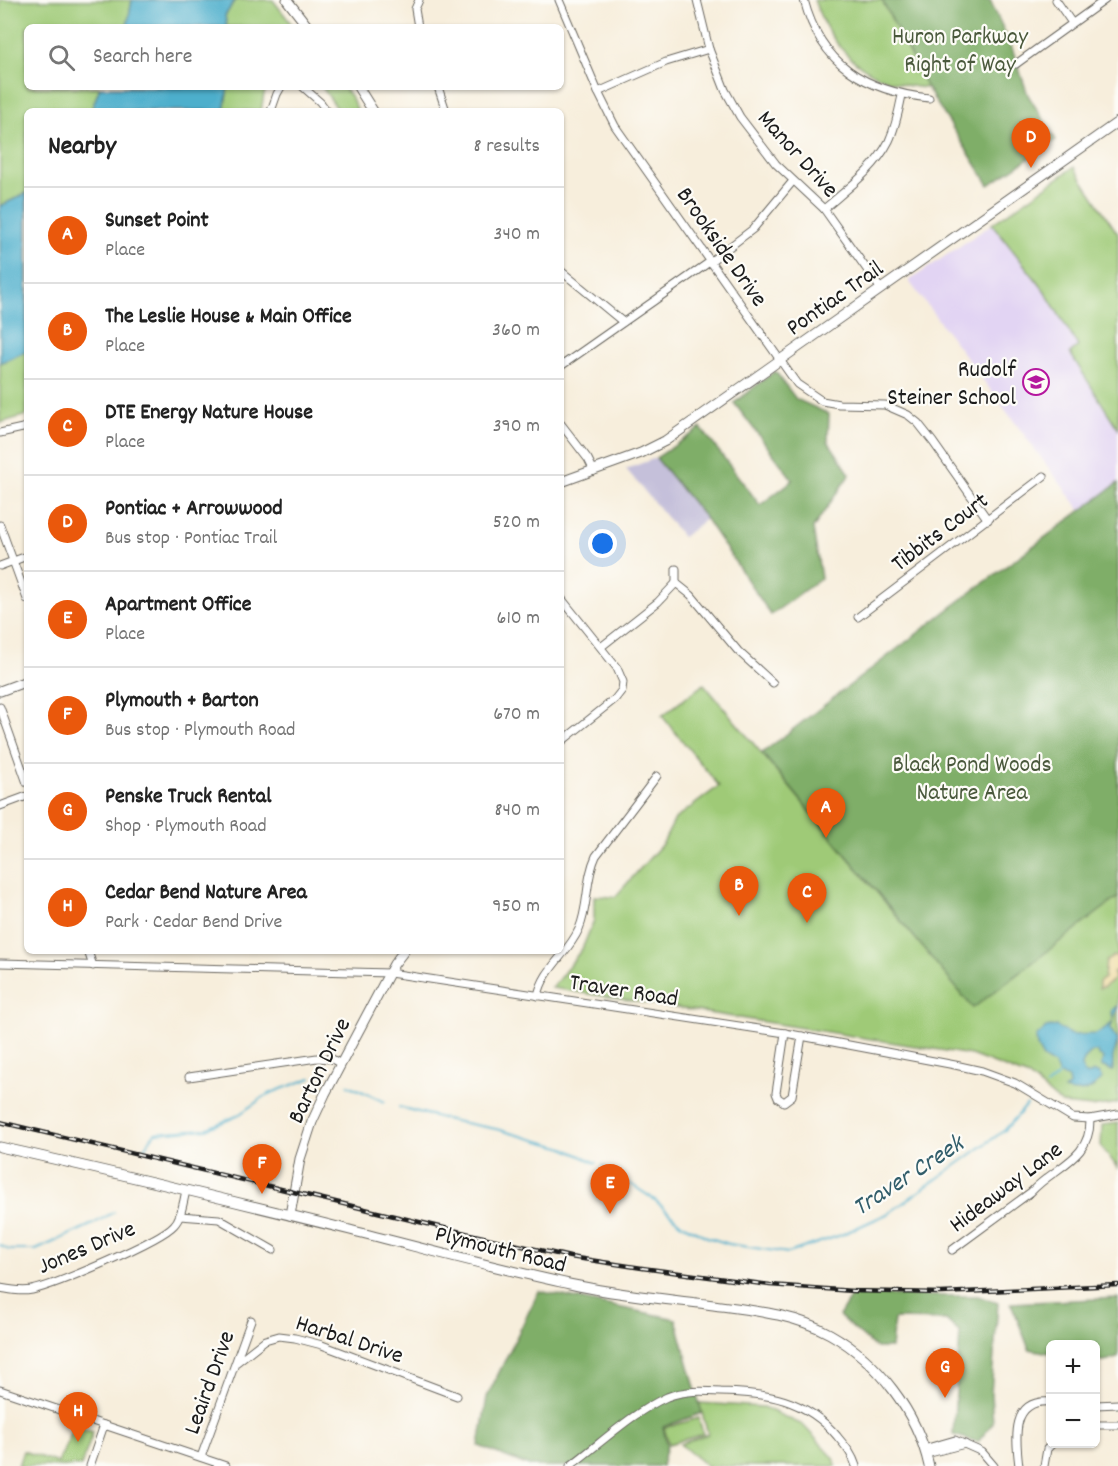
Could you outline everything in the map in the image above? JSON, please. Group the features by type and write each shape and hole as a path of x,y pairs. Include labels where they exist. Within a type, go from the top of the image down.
{"main road":[{"path":"287,0 306,24"},
{"path":"360,90 372,108"},
{"name":"Pontiac Trail","path":"564,481 654,447 1118,122"},
{"path":"0,691 24,682"},
{"name":"Barton Drive","path":"290,1215 305,1140 323,1098 402,954"},
{"name":"Plymouth Road","path":"0,1147 290,1215 581,1287 754,1310 802,1322 841,1341 863,1358 895,1392 909,1415 929,1466"}],"street":[{"path":"418,24 415,9 419,0"},
{"name":"Brookside Drive","path":"559,0 611,118 797,384 822,401 839,404 885,405 908,415 918,423 933,442 988,520"},
{"name":"Manor Drive","path":"697,0 709,49 725,90 740,117 793,181 824,209 880,288"},
{"path":"804,0 815,29 836,60 869,84 902,95 929,98"},
{"path":"1056,0 1072,23"},
{"path":"1016,64 1105,0"},
{"path":"598,92 666,62 709,49"},
{"path":"272,108 279,90"},
{"path":"306,90 325,108"},
{"path":"439,90 445,108"},
{"path":"824,209 867,171 880,156 892,133 902,95"},
{"path":"564,364 753,229 793,181"},
{"path":"564,273 623,322"},
{"path":"0,433 24,428"},
{"path":"564,428 588,459 594,471"},
{"name":"Tibbits Court","path":"858,617 1044,476"},
{"path":"0,525 24,589"},
{"path":"0,566 24,557"},
{"path":"601,647 658,602 676,583 676,569"},
{"path":"676,583 691,595 738,651 773,683"},
{"path":"564,602 622,676 622,690 615,699 564,740"},
{"path":"0,707 24,775"},
{"path":"564,952 578,930 590,868 596,856 657,776"},
{"path":"0,806 24,797"},
{"path":"89,954 93,966"},
{"path":"538,996 543,979 563,954"},
{"name":"Traver Road","path":"0,963 390,973 802,1036 982,1071 1025,1088 1068,1116 1090,1119 1118,1114"},
{"path":"785,1033 776,1093 784,1102 792,1096 802,1036"},
{"path":"189,1077 317,1058 332,1059 341,1064"},
{"name":"Hideaway Lane","path":"952,1251 1079,1154 1088,1137 1090,1119"},
{"path":"186,1191 180,1216 219,1219 273,1250"},
{"name":"Jones Drive","path":"0,1288 22,1291 44,1287 127,1252 158,1236 175,1224 180,1216"},
{"name":"Leaird Drive","path":"201,1457 251,1320"},
{"name":"Harbal Drive","path":"237,1362 266,1340 279,1336 295,1338 322,1345 457,1396"},
{"path":"0,1390 226,1466"},
{"path":"570,1466 656,1403 681,1392 696,1390 777,1397 811,1411 829,1426 853,1455 856,1466"},
{"path":"1019,1466 1016,1427 1021,1417 1032,1405 1046,1403"},
{"path":"1100,1405 1118,1404"},
{"path":"90,1466 104,1425"},
{"path":"1100,1425 1118,1425"},
{"path":"925,1452 954,1440 982,1452 994,1466"},
{"path":"1044,1466 1048,1448"}],"shaded area":[{"name":"Rudolf Steiner School","path":"992,224 1044,290 1079,346 1070,353 1118,429 1118,483 1081,511 909,281"},
{"path":"656,458 706,519 683,537 626,469"}],"green space":[{"path":"0,0 132,0 128,24 24,24 24,90 99,90 92,108 24,108 24,194 0,206"},
{"path":"235,0 273,0 292,24 226,24 225,16"},
{"path":"814,0 882,0 927,88 888,80 856,63 832,36"},
{"name":"Huron Parkway Right of Way","path":"882,0 990,0 1012,48 1028,95 1056,140 989,185 927,88"},
{"path":"228,90 266,90 262,108 224,108"},
{"path":"324,90 345,90 356,108 337,108"},
{"path":"1074,167 1118,234 1118,429 1070,353 1078,346 1044,290 992,224"},
{"path":"24,352 24,416 0,423 0,363"},
{"path":"775,371 796,399 829,414 828,441 850,474 813,528 821,578 771,615 706,519 656,458 701,428 760,505 793,480 734,403"},
{"name":"Black Pond Woods Nature Area","path":"1118,483 1118,897 973,1008 762,753 954,605"},
{"path":"704,684 973,1008 1118,897 1118,1103 1092,1107 1062,1104 1029,1077 971,1055 552,988 582,949 594,920 594,896 615,897 663,843 675,819 719,786 662,716"},
{"path":"1118,1123 1118,1168 1101,1147 1102,1125"},
{"path":"539,1291 676,1319 702,1413 663,1427 667,1445 662,1466 529,1466 479,1446 487,1397"},
{"path":"852,1295 978,1296 998,1303 991,1394 993,1423 978,1442 953,1435 960,1333 946,1320 894,1319 891,1348 876,1348 839,1316"},
{"path":"1118,1298 1118,1358 1100,1360 1100,1340 1046,1340 1046,1352 1029,1349 1011,1303"},
{"path":"699,1403 763,1407 803,1425 834,1458 836,1466 707,1466 680,1444 708,1434"},
{"path":"699,1418 703,1434 669,1444 664,1428"},
{"path":"74,1426 93,1432 81,1466 18,1466 23,1451 58,1463"}],"sand":[{"path":"1114,956 1118,957 1118,970 1113,972 1115,978 1104,987 1099,988 1099,982 1104,978 1106,961"}],"water":[{"path":"132,0 235,0 225,16 226,24 128,24"},
{"path":"99,90 228,90 224,108 92,108"},
{"path":"24,194 24,352 0,363 0,206"},
{"path":"1118,1005 1110,1029 1118,1040 1113,1057 1113,1071 1101,1066 1103,1058 1097,1052 1092,1052 1084,1060 1082,1066 1084,1074 1094,1072 1102,1078 1085,1091 1064,1090 1069,1086 1068,1079 1059,1074 1054,1065 1043,1058 1037,1047 1036,1037 1046,1028 1056,1026 1071,1035 1096,1034 1111,1024 1112,1010"}],"waterway":[{"name":"Traver Creek","path":"1046,1086 1060,1074"},
{"name":"Traver Creek","path":"144,1148 155,1133 206,1129 237,1116 268,1094 311,1078"},
{"name":"Traver Creek","path":"348,1085 385,1102"},
{"name":"Traver Creek","path":"602,1165 655,1200 680,1223 707,1237 729,1244 788,1253 841,1235 889,1213 1005,1130 1027,1105"},
{"name":"Traver Creek","path":"399,1107 496,1129 564,1148 596,1163"},
{"name":"Traver Creek","path":"0,1245 9,1250 36,1250 114,1212"}],"railway":[{"path":"0,1122 570,1257 642,1268 770,1285 853,1291 941,1293 1118,1285"}],"place":[{"name":"Pontiac + Arrowwood","path":"1031,168"},
{"name":"Rudolf Steiner School","path":"1036,382"},
{"name":"Sunset Point","path":"826,838"},
{"name":"The Leslie House & Main Office","path":"739,916"},
{"name":"DTE Energy Nature House","path":"807,923"},
{"name":"Plymouth + Barton","path":"262,1194"},
{"name":"Apartment Office","path":"610,1214"},
{"name":"Penske Truck Rental","path":"945,1398"},
{"name":"Cedar Bend Nature Area","path":"78,1442"}]}
